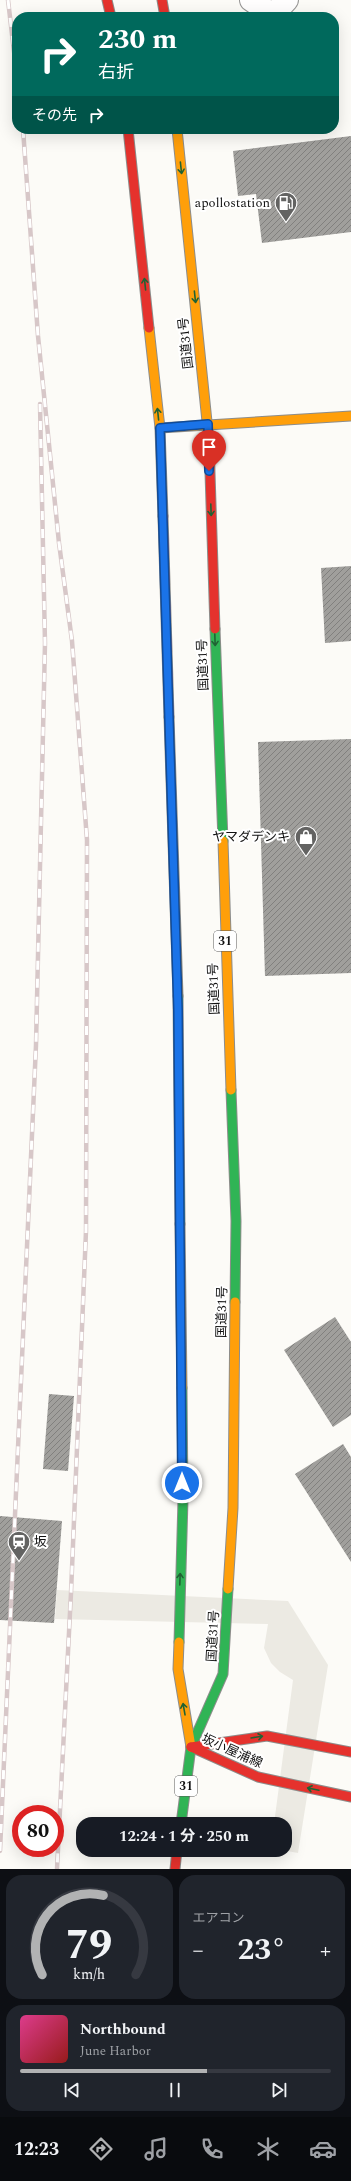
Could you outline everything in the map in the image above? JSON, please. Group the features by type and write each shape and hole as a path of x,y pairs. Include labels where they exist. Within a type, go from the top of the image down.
{"main road":[{"path":"107,0 110,12"},
{"path":"162,0 164,12"},
{"name":"国道31号","path":"129,134 160,428 178,1010 183,1499 178,1670 191,1747"},
{"name":"国道31号","path":"178,134 208,424 236,1221 234,1508 223,1674 191,1747 182,1817"},
{"path":"160,428 351,416"},
{"name":"坂小屋浦線","path":"191,1747 266,1736 351,1752"},
{"name":"坂小屋浦線","path":"191,1747 258,1777 351,1797"},
{"path":"175,1869 176,1857"}],"street":[{"path":"251,0 269,12"},
{"path":"276,12 287,0"}],"shaded area":[{"path":"57,1590 288,1601 328,1665 298,1853 292,1852 292,1817 275,1817 293,1680 280,1672 271,1663 264,1648 268,1624 55,1619"}],"building":[{"path":"351,136 351,232 262,243 256,194 238,196 233,151"},
{"path":"351,566 351,641 325,643 321,568"},
{"name":"ヤマダデンキ","path":"351,739 351,973 265,976 258,742"},
{"path":"335,1317 351,1342 351,1415 333,1427 284,1350"},
{"path":"49,1394 74,1396 68,1471 43,1469"},
{"path":"343,1444 351,1457 351,1562 295,1474"},
{"path":"0,1516 62,1521 54,1623 0,1620"}],"railway":[{"path":"8,0 12,34"},
{"path":"23,134 38,336 59,543 72,641 87,840 86,1231 71,1593 57,1869"},
{"path":"0,1851 36,1045 45,643 40,404"}],"traffic: fast":[{"path":"215,629 223,841"},
{"path":"178,996 180,1224"},
{"path":"231,1090 236,1221 235,1302"},
{"path":"179,1642 183,1499 182,1388"},
{"path":"182,1817 191,1747 223,1674 228,1589"}],"traffic: slow":[{"path":"178,134 209,441"},
{"path":"149,328 160,428 163,516"},
{"path":"160,428 351,416"},
{"path":"169,717 178,996"},
{"path":"223,841 231,1090"},
{"path":"180,1224 182,1388"},
{"path":"228,1589 233,1508 235,1302"},
{"path":"179,1642 178,1669 191,1747"}],"traffic: jam":[{"path":"107,0 110,12"},
{"path":"162,0 164,12"},
{"path":"129,134 149,328"},
{"path":"209,441 215,629"},
{"path":"163,516 169,717"},
{"path":"191,1747 267,1736 351,1752"},
{"path":"191,1747 258,1777 351,1797"},
{"path":"175,1869 176,1857"}],"place":[{"name":"apollostation","path":"286,222"},
{"name":"ヤマダデンキ","path":"306,856"},
{"name":"坂","path":"19,1562"}],"route":[{"path":"182,1483 178,1010 160,428 208,424 209,471"}]}
